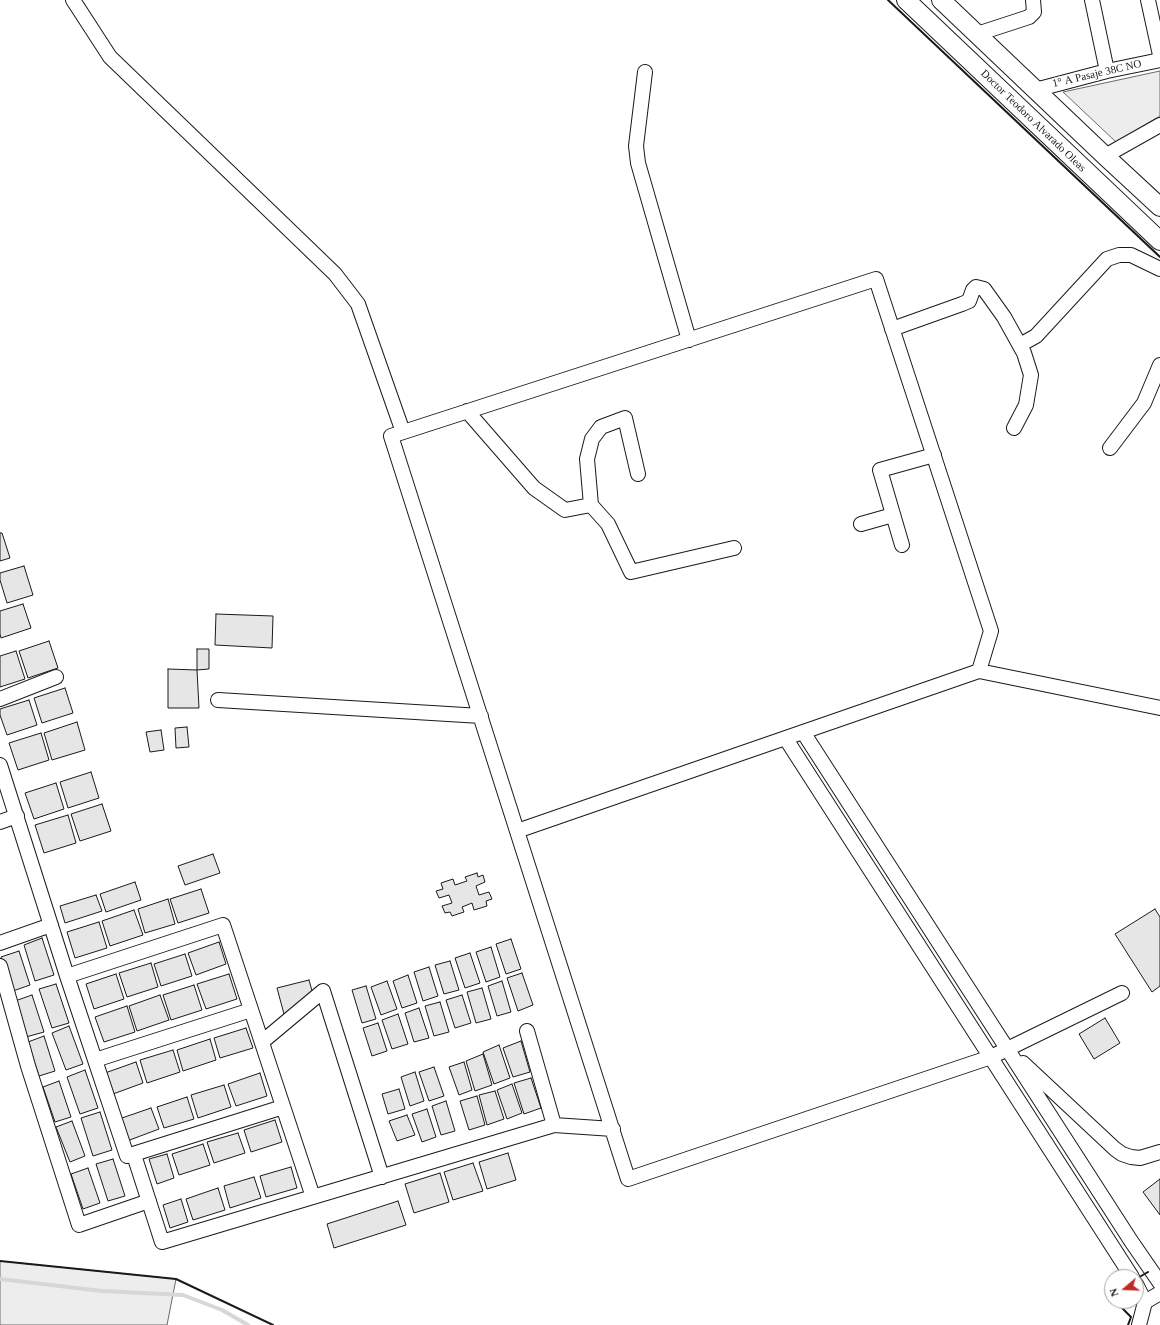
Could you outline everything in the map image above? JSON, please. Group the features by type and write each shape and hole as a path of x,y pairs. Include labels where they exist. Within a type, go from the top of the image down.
{"main road":[{"name":"Doctor Teodoro Alvarado Oleas","path":"906,0 1160,241"},
{"path":"941,0 1034,90 1160,207"}],"street":[{"path":"73,0 110,56 335,274 358,304 403,432"},
{"path":"977,34 1029,17 1034,12 1033,0"},
{"path":"1092,0 1107,71"},
{"path":"1148,0 1160,55"},
{"name":"1° A Pasaje 38C NO","path":"1034,90 1107,71 1160,60"},
{"path":"645,72 636,146 638,163 689,340"},
{"path":"1105,156 1160,125"},
{"path":"1020,345 1036,336 1108,259 1119,255 1131,255 1160,269"},
{"path":"979,671 992,631 876,279 391,436 628,1179 991,1057 1122,993"},
{"path":"892,329 969,301 973,290 976,287 984,289 1004,316 1020,345 1031,375 1026,405 1014,428"},
{"path":"1110,448 1144,403 1160,365"},
{"path":"467,411 534,488 565,510 591,505"},
{"path":"638,474 625,418 601,427 592,439 587,459 591,505 608,524 631,572 734,548"},
{"path":"902,545 880,470 934,455"},
{"path":"861,524 893,515"},
{"path":"517,831 979,671 1160,708"},
{"path":"0,699 56,677"},
{"path":"218,700 481,716"},
{"path":"803,732 1160,1283"},
{"path":"786,739 1127,1269"},
{"path":"0,765 67,976 127,1156 283,1107"},
{"path":"0,822 17,816"},
{"path":"67,976 223,924 313,1197"},
{"path":"0,943 51,925"},
{"path":"0,966 28,1066 79,1225 149,1201"},
{"path":"262,1042 323,991 382,1177"},
{"path":"95,1060 252,1010"},
{"path":"528,1031 554,1125"},
{"path":"1008,1049 1115,1149 1127,1156 1140,1158 1160,1152"},
{"path":"134,1155 162,1242 554,1125 612,1129"},
{"path":"1138,1325 1145,1302 1160,1293"}],"shaded area":[{"path":"1160,71 1160,116 1116,142 1063,92"},
{"path":"0,1261 176,1279 167,1325 0,1325"}],"building":[{"path":"0,533 2,533 10,558 0,561"},
{"path":"24,566 33,595 7,603 0,580 0,573"},
{"path":"23,604 31,628 1,638 0,611"},
{"path":"216,614 273,616 272,648 215,645"},
{"path":"49,641 58,668 28,678 19,651"},
{"path":"197,649 209,649 209,669 197,670"},
{"path":"16,651 25,679 0,687 0,656"},
{"path":"168,669 197,670 199,708 168,708"},
{"path":"65,688 73,713 42,723 34,698"},
{"path":"29,700 37,725 7,735 0,715 0,709"},
{"path":"77,722 85,750 52,760 44,733"},
{"path":"187,727 189,747 176,748 175,728"},
{"path":"161,730 164,750 150,752 146,732"},
{"path":"41,733 49,760 18,770 9,743"},
{"path":"91,772 99,798 68,808 60,782"},
{"path":"56,783 64,809 34,819 25,793"},
{"path":"102,804 111,831 80,841 71,814"},
{"path":"68,815 76,843 44,853 35,825"},
{"path":"213,854 220,873 185,885 178,866"},
{"path":"477,873 478,877 483,875 485,882 476,886 479,895 489,892 492,899 486,901 487,906 474,910 472,903 462,907 464,912 452,916 450,912 445,913 442,906 452,903 449,895 439,898 436,891 443,889 441,883 453,879 455,885 467,881 465,877"},
{"path":"135,882 141,900 106,912 100,894"},
{"path":"201,889 209,913 178,923 170,899"},
{"path":"96,895 102,911 65,923 60,906"},
{"path":"168,899 175,924 145,933 138,909"},
{"path":"1155,909 1160,917 1160,986 1152,992 1115,934"},
{"path":"134,910 143,935 110,946 102,921"},
{"path":"99,922 107,948 75,958 67,932"},
{"path":"42,938 54,975 35,981 24,945"},
{"path":"511,939 521,969 506,974 496,944"},
{"path":"219,942 226,964 196,975 188,953"},
{"path":"491,947 500,977 486,982 476,952"},
{"path":"19,951 30,985 13,991 1,957"},
{"path":"470,953 480,983 465,988 455,958"},
{"path":"185,954 192,976 161,986 154,964"},
{"path":"450,961 459,990 444,994 435,965"},
{"path":"151,963 158,987 127,997 119,973"},
{"path":"429,967 438,996 423,1001 414,972"},
{"path":"522,973 533,1005 518,1011 507,978"},
{"path":"116,974 124,999 94,1009 86,984"},
{"path":"229,974 237,999 206,1009 197,984"},
{"path":"408,975 417,1003 402,1008 393,981"},
{"path":"309,980 316,1005 284,1014 277,988"},
{"path":"387,981 397,1009 381,1015 371,987"},
{"path":"502,981 511,1012 497,1016 488,986"},
{"path":"56,984 69,1023 52,1028 39,989"},
{"path":"194,985 202,1010 171,1020 163,995"},
{"path":"366,986 376,1019 362,1023 352,990"},
{"path":"482,988 491,1019 476,1023 467,992"},
{"path":"32,995 44,1032 26,1037 15,1001"},
{"path":"160,995 169,1020 137,1031 129,1006"},
{"path":"462,995 471,1023 455,1028 446,1000"},
{"path":"440,1002 449,1032 434,1036 425,1006"},
{"path":"127,1006 135,1032 104,1042 95,1017"},
{"path":"419,1008 429,1038 414,1042 405,1013"},
{"path":"398,1014 408,1044 392,1049 382,1020"},
{"path":"1105,1018 1120,1043 1094,1059 1079,1034"},
{"path":"378,1023 387,1051 372,1056 363,1028"},
{"path":"69,1026 83,1064 66,1070 52,1033"},
{"path":"246,1028 253,1048 220,1058 214,1038"},
{"path":"44,1036 55,1071 39,1076 28,1042"},
{"path":"210,1039 216,1060 183,1071 177,1050"},
{"path":"521,1041 530,1072 513,1077 503,1048"},
{"path":"499,1045 510,1078 494,1084 483,1052"},
{"path":"173,1050 180,1072 147,1083 140,1060"},
{"path":"483,1054 492,1085 475,1091 466,1061"},
{"path":"136,1062 143,1083 113,1094 105,1073"},
{"path":"464,1062 472,1090 459,1095 449,1067"},
{"path":"434,1067 444,1096 429,1101 419,1072"},
{"path":"85,1070 98,1108 80,1114 67,1077"},
{"path":"415,1072 424,1101 410,1106 401,1077"},
{"path":"260,1073 267,1096 236,1106 228,1084"},
{"path":"531,1078 541,1108 524,1114 514,1083"},
{"path":"59,1081 71,1117 55,1122 43,1087"},
{"path":"512,1084 522,1113 507,1119 497,1090"},
{"path":"224,1085 231,1107 198,1118 191,1095"},
{"path":"399,1089 405,1109 388,1114 382,1094"},
{"path":"495,1091 504,1119 487,1125 479,1095"},
{"path":"477,1096 485,1125 469,1130 460,1101"},
{"path":"187,1097 194,1119 164,1128 157,1107"},
{"path":"446,1101 455,1131 441,1135 432,1106"},
{"path":"151,1108 159,1129 127,1141 119,1119"},
{"path":"427,1109 436,1137 422,1142 412,1114"},
{"path":"100,1112 112,1150 93,1156 81,1118"},
{"path":"407,1115 415,1135 397,1141 389,1121"},
{"path":"275,1120 282,1142 251,1152 244,1130"},
{"path":"72,1121 85,1156 70,1162 56,1127"},
{"path":"238,1133 245,1153 214,1163 207,1142"},
{"path":"203,1144 210,1165 179,1175 172,1154"},
{"path":"508,1153 516,1180 487,1189 479,1162"},
{"path":"167,1154 174,1178 157,1184 149,1159"},
{"path":"113,1159 125,1196 108,1201 96,1164"},
{"path":"473,1163 483,1191 453,1200 444,1172"},
{"path":"291,1167 297,1188 266,1197 260,1176"},
{"path":"88,1168 100,1203 83,1209 71,1174"},
{"path":"440,1173 449,1202 414,1213 405,1184"},
{"path":"254,1177 261,1198 230,1208 224,1186"},
{"path":"1160,1179 1160,1215 1143,1192"},
{"path":"218,1188 225,1210 193,1220 186,1199"},
{"path":"181,1199 188,1222 170,1228 163,1205"},
{"path":"398,1201 406,1225 334,1248 327,1224"}],"waterway":[{"path":"0,1279 102,1291 183,1295 222,1310 248,1325"}],"wall":[{"path":"888,0 1160,257"},
{"path":"0,1261 176,1279 273,1325"},
{"path":"1144,1274 1148,1272"},
{"path":"1123,1309 1131,1317 1128,1325"}]}
